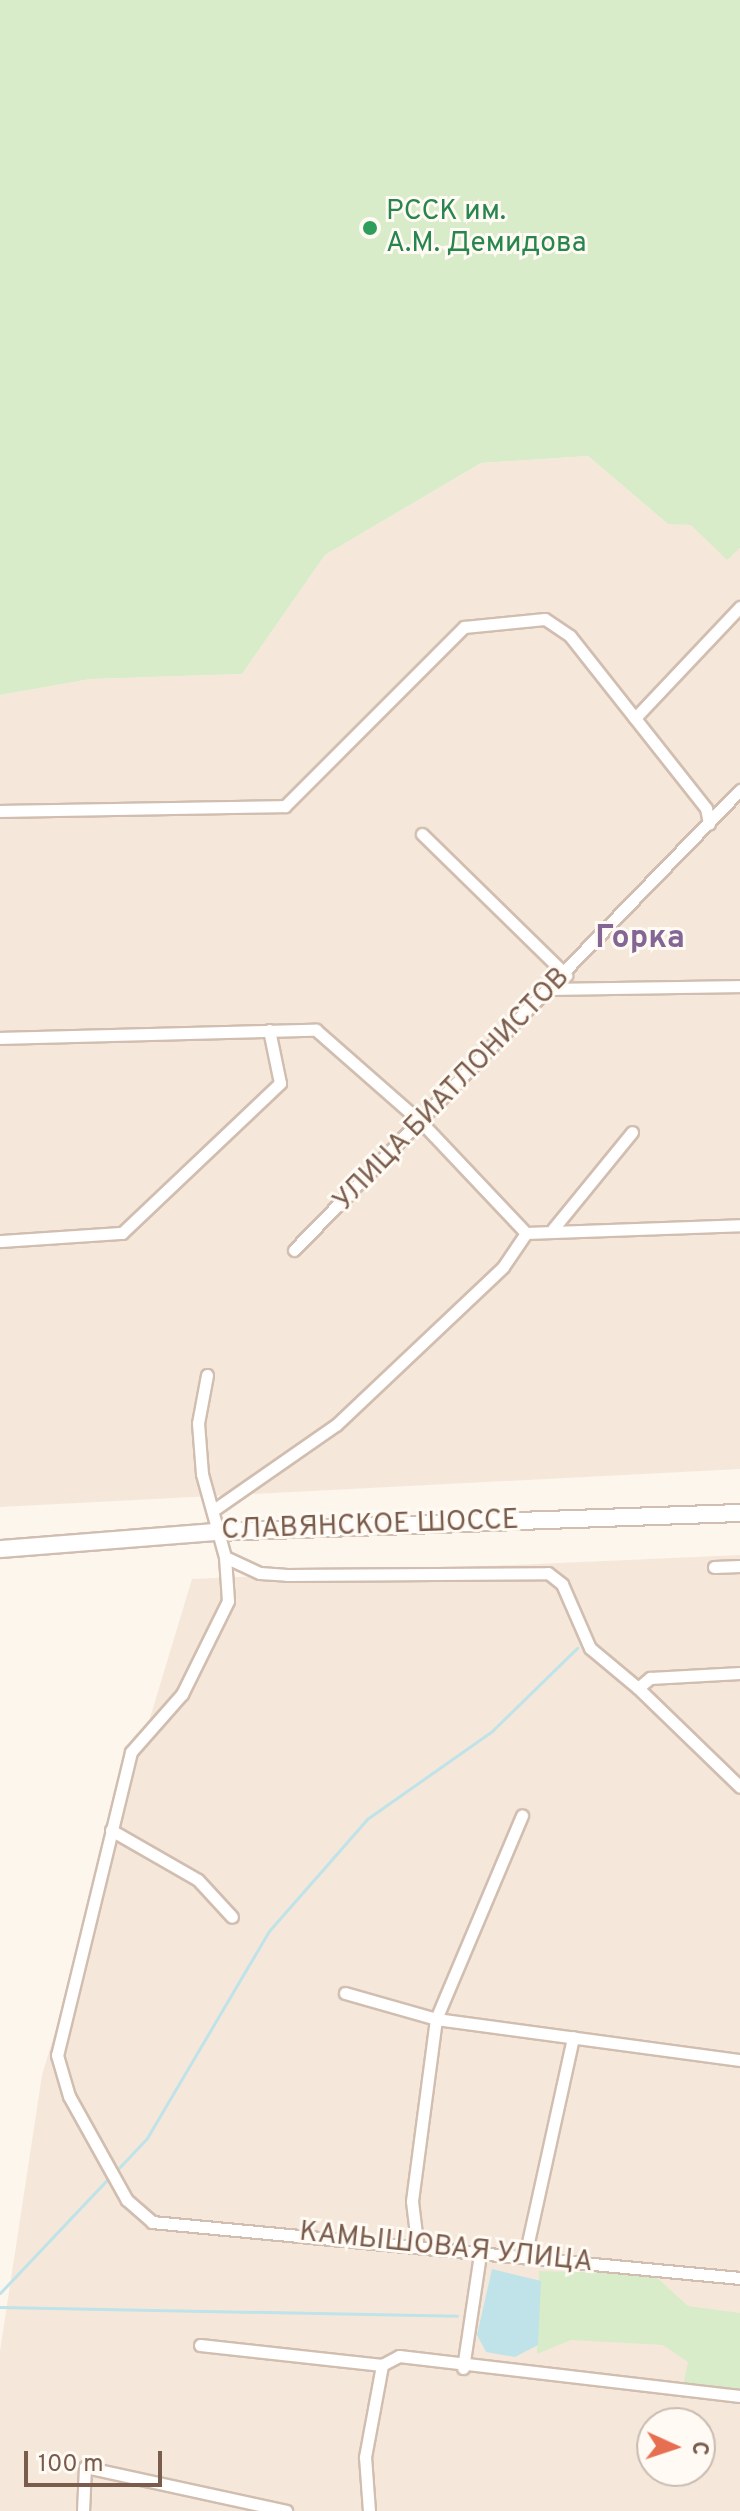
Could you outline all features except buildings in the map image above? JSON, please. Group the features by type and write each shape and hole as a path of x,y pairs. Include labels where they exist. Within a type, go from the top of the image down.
{"main road":[{"name":"СЛАВЯНСКОЕ ШОССЕ","path":"0,1549 216,1532 740,1513"}],"street":[{"path":"635,718 740,607"},
{"path":"0,811 285,806 464,627 492,620 554,621 706,808 709,824"},
{"name":"УЛИЦА БИАТЛОНИСТОВ","path":"294,1250 566,975 740,790"},
{"path":"422,834 566,975"},
{"path":"552,989 740,986"},
{"path":"0,1241 122,1233 280,1083 269,1030"},
{"path":"0,1038 316,1030 422,1123 526,1233"},
{"path":"553,1229 632,1132"},
{"path":"215,1509 336,1425 503,1267 526,1233 553,1229 740,1225"},
{"path":"207,1375 198,1423 202,1474 215,1509 216,1532 225,1557 228,1601 182,1694 131,1752 111,1830 198,1880 232,1917"},
{"path":"225,1557 260,1573 287,1575 548,1573 562,1584 590,1648 638,1688 740,1787"},
{"path":"714,1567 740,1566"},
{"path":"638,1688 650,1678 740,1673"},
{"path":"417,2242 412,2201 436,2019 522,1815"},
{"name":"КАМЫШОВАЯ УЛИЦА","path":"111,1830 57,2069 127,2200 152,2222 417,2242 480,2254 740,2278"},
{"path":"345,1993 436,2019 740,2060"},
{"path":"525,2256 573,2037"},
{"path":"463,2368 480,2254"},
{"path":"200,2345 382,2365 399,2356 463,2368 740,2396"},
{"path":"369,2511 365,2457 382,2365"},
{"path":"83,2511 85,2467 286,2511"}],"shaded area":[{"path":"588,456 668,524 691,524 727,559 740,548 740,1469 0,1507 0,695 91,679 242,674 325,555 481,463"},
{"path":"740,1555 740,2511 0,2511 0,2351 42,2075 192,1579"}],"green space":[{"name":"РССК им. А.М. Демидова","path":"0,0 740,0 740,548 727,560 691,525 668,524 588,456 481,463 325,555 242,674 91,679 0,695"},
{"path":"539,2271 653,2274 688,2306 740,2313 740,2390 683,2386 688,2362 663,2345 571,2340 537,2354"}],"water":[{"path":"492,2269 541,2281 538,2345 515,2357 486,2352 477,2335"}],"waterway":[{"path":"117,2170 147,2138 269,1931 367,1819 492,1731 577,1648"},
{"path":"0,2293 107,2180"},
{"path":"0,2307 457,2316"}],"place":[{"name":"РССК им. А.М. Демидова","path":"370,228"}],"district":[{"name":"Горка","path":"640,939"}]}
